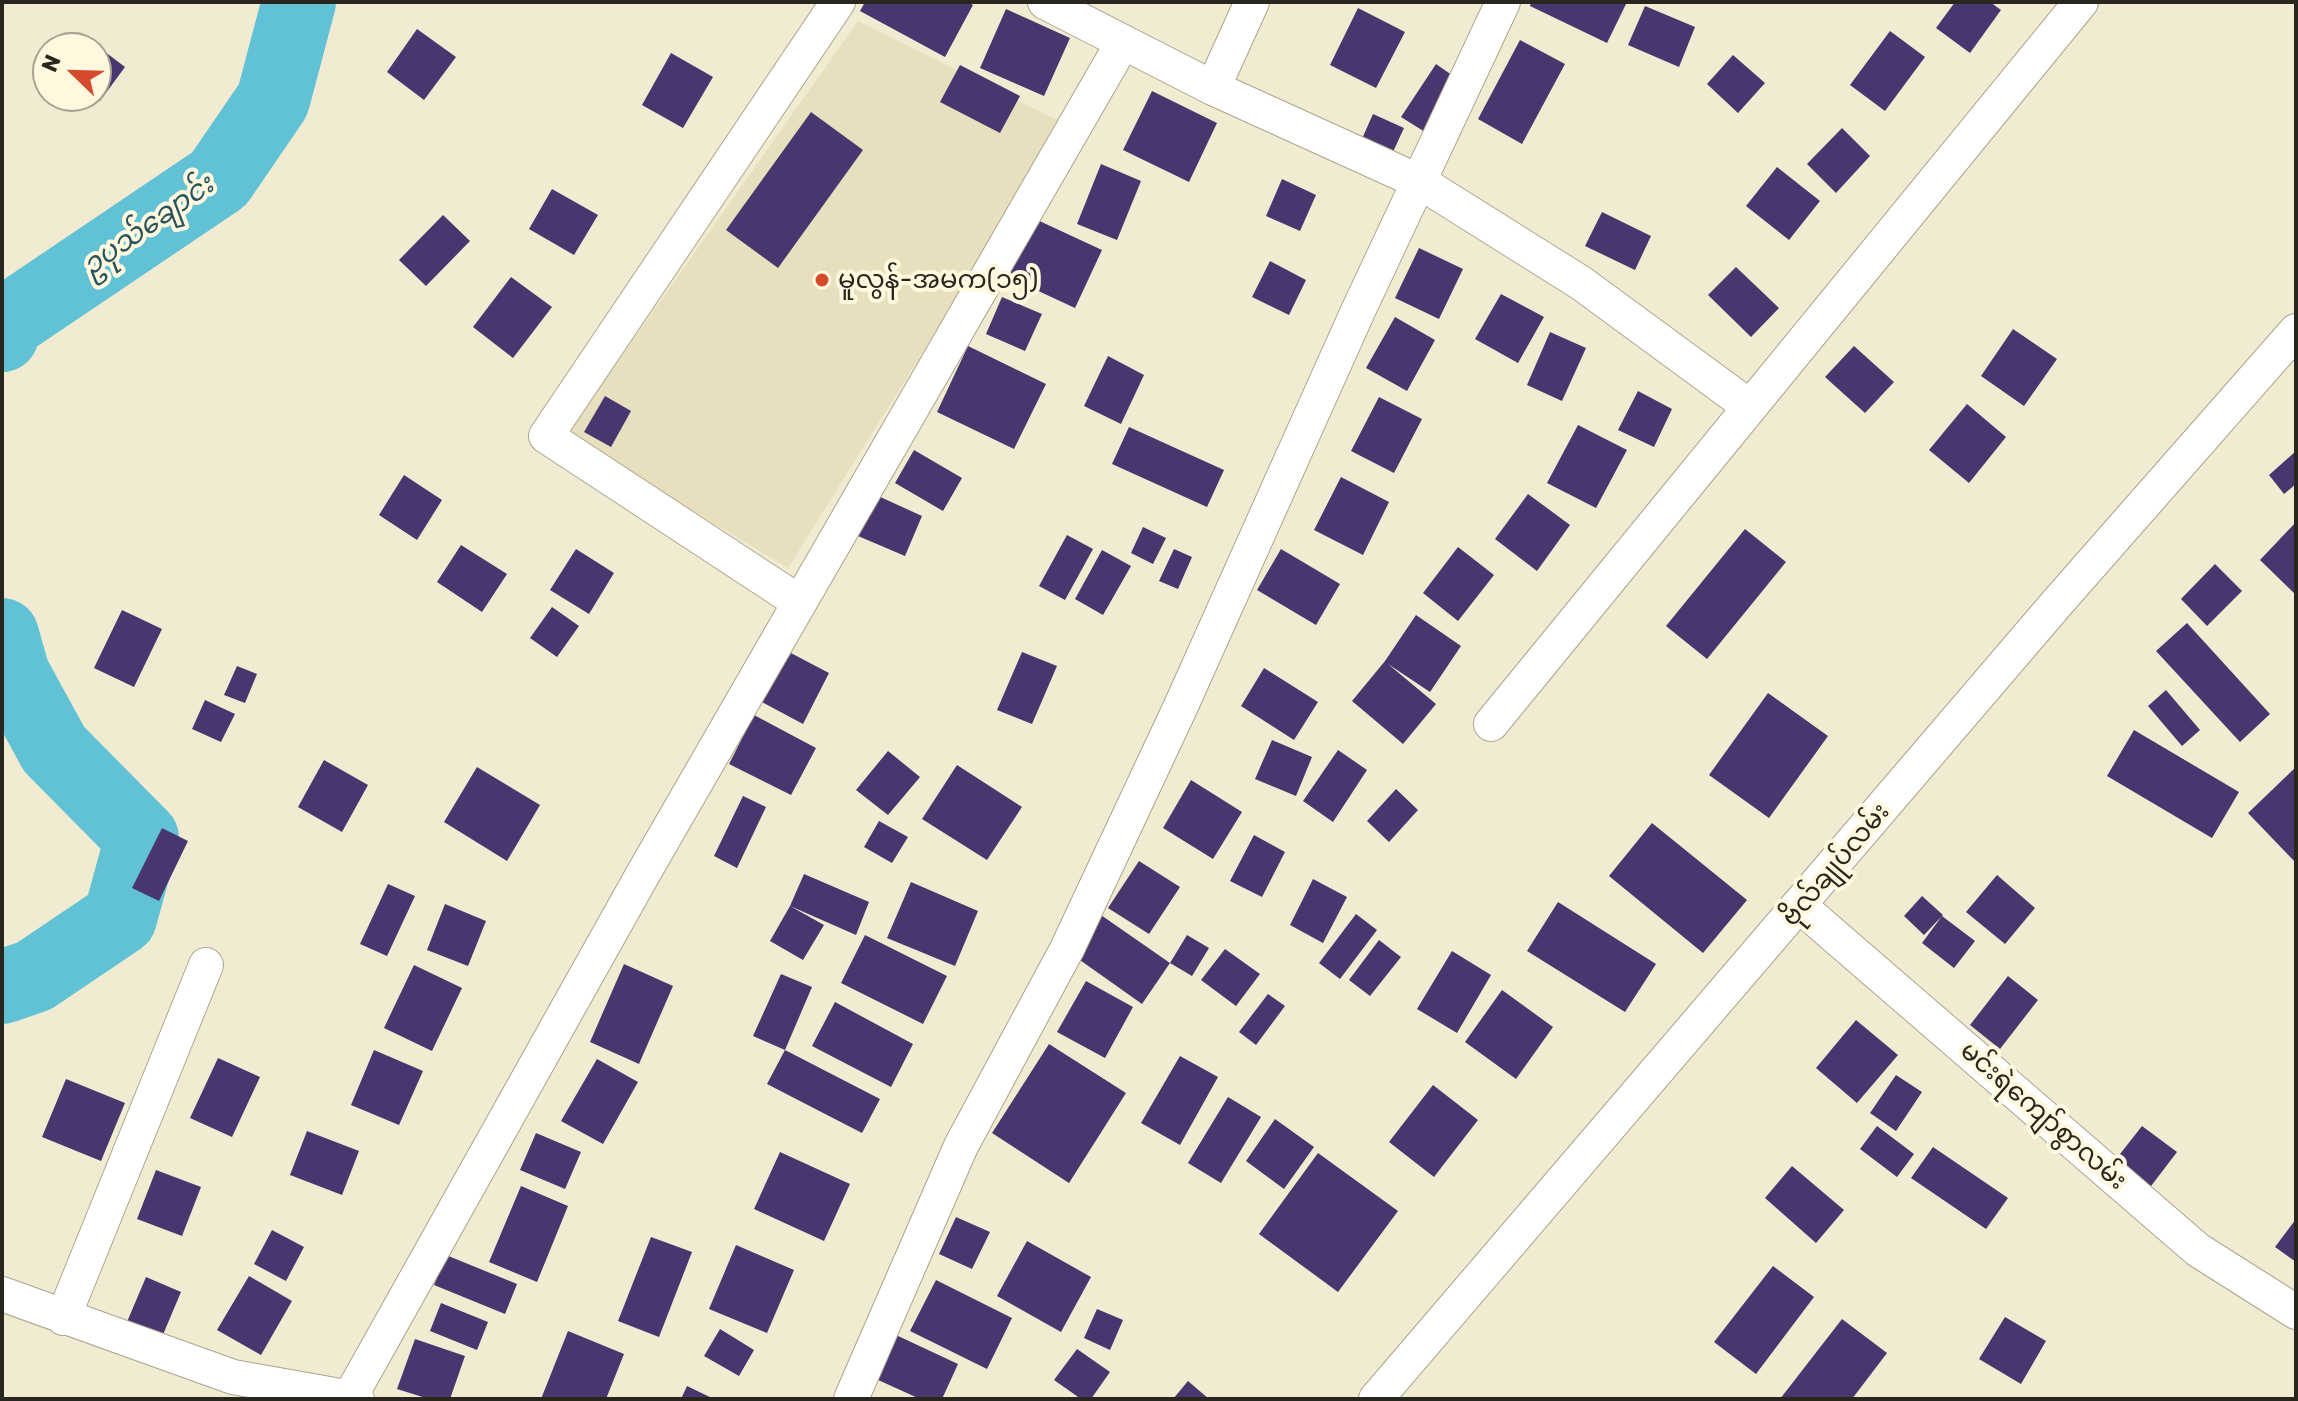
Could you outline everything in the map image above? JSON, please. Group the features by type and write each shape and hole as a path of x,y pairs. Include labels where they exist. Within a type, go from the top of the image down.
{"street":[{"path":"799,602 546,436 838,2"},
{"path":"1045,2 1213,88 1420,182 1581,283 1750,407"},
{"path":"1213,88 1252,2"},
{"path":"851,1399 961,1146 1074,935 1503,2"},
{"path":"1491,724 1555,651 2081,2"},
{"path":"2,1294 233,1377 354,1398 799,602 1122,44"},
{"name":"ဗိုလ်ချုပ်လမ်း","path":"1376,1399 1474,1280 1801,907 2047,615 2296,331"},
{"name":"မင်းရဲကျော်စွာလမ်း","path":"1801,907 2198,1250 2296,1312"},
{"path":"63,1318 206,965"}],"shaded area":[{"name":"မူလွန်-အမက(၁၅)","path":"858,21 1065,124 788,568 566,435"}],"building":[{"path":"865,2 967,2 973,5 945,57 860,11"},
{"path":"1531,2 1627,2 1607,43 1530,6"},
{"path":"1955,2 1990,2 2001,10 1970,53 1936,28"},
{"path":"1645,6 1695,27 1679,67 1628,45"},
{"path":"1358,8 1405,32 1376,88 1330,65"},
{"path":"1006,9 1070,38 1044,96 980,68"},
{"path":"417,29 456,57 424,100 387,72"},
{"path":"1890,31 1925,57 1885,111 1850,85"},
{"path":"1520,40 1565,64 1522,144 1478,119"},
{"path":"671,53 713,77 683,128 642,105"},
{"path":"1733,55 1765,83 1738,113 1707,84"},
{"path":"112,57 125,67 112,85"},
{"path":"1436,64 1459,80 1425,132 1401,117"},
{"path":"960,65 1020,96 1000,133 940,102"},
{"path":"1152,91 1217,123 1189,182 1123,150"},
{"path":"811,112 863,150 778,268 726,230"},
{"path":"1373,114 1404,128 1392,154 1361,141"},
{"path":"1842,128 1870,156 1836,193 1807,164"},
{"path":"1101,164 1141,181 1117,240 1077,224"},
{"path":"1777,167 1820,201 1789,240 1746,206"},
{"path":"1282,179 1316,195 1300,231 1266,216"},
{"path":"552,189 598,215 574,255 529,229"},
{"path":"1602,212 1651,236 1635,270 1585,246"},
{"path":"443,215 470,241 426,286 399,260"},
{"path":"1033,218 1102,250 1075,308 1006,276"},
{"path":"1419,248 1463,269 1439,319 1395,298"},
{"path":"1270,261 1306,280 1289,315 1252,297"},
{"path":"1736,267 1779,308 1751,337 1708,295"},
{"path":"511,277 552,307 513,358 473,327"},
{"path":"1501,294 1544,317 1518,363 1475,339"},
{"path":"1002,297 1042,314 1025,351 986,334"},
{"path":"1395,317 1435,340 1407,391 1366,368"},
{"path":"2013,329 2057,359 2024,406 1981,376"},
{"path":"1550,332 1586,348 1562,401 1527,385"},
{"path":"968,346 1046,384 1014,449 937,412"},
{"path":"1854,346 1894,382 1865,413 1825,377"},
{"path":"1108,356 1144,375 1121,424 1084,406"},
{"path":"1638,391 1672,409 1654,447 1618,430"},
{"path":"605,396 631,411 611,447 584,432"},
{"path":"1379,397 1422,419 1394,473 1351,451"},
{"path":"1967,404 2006,437 1969,483 1929,450"},
{"path":"1578,425 1627,450 1596,508 1547,483"},
{"path":"1129,427 1224,470 1207,507 1112,464"},
{"path":"914,450 962,478 943,511 895,483"},
{"path":"2296,451 2296,484 2284,494 2269,475"},
{"path":"404,475 442,500 417,540 379,515"},
{"path":"1341,477 1389,502 1363,555 1314,530"},
{"path":"1528,494 1570,525 1537,571 1495,539"},
{"path":"876,495 922,516 905,556 858,536"},
{"path":"2296,522 2296,595 2260,560"},
{"path":"1143,527 1166,538 1153,564 1131,553"},
{"path":"1745,529 1786,562 1707,659 1666,626"},
{"path":"1067,535 1093,549 1065,600 1039,586"},
{"path":"461,545 507,574 482,612 437,582"},
{"path":"1458,547 1494,575 1458,621 1423,593"},
{"path":"576,549 614,573 589,614 550,590"},
{"path":"1174,549 1192,557 1178,589 1159,581"},
{"path":"1281,549 1340,584 1316,625 1257,590"},
{"path":"1102,550 1131,566 1103,615 1075,599"},
{"path":"2215,564 2242,591 2207,626 2181,599"},
{"path":"552,607 579,626 557,657 530,638"},
{"path":"122,610 162,629 134,687 94,668"},
{"path":"1416,615 1461,646 1430,692 1388,664 1436,704 1403,744 1352,701 1385,661"},
{"path":"2187,623 2270,714 2240,742 2156,651"},
{"path":"787,651 829,673 803,724 760,701"},
{"path":"1022,652 1057,666 1032,724 997,710"},
{"path":"237,666 257,674 245,703 224,695"},
{"path":"1264,668 1318,702 1294,740 1241,706"},
{"path":"2166,690 2200,730 2182,746 2148,706"},
{"path":"1768,693 1828,736 1769,818 1709,775"},
{"path":"205,700 235,714 221,742 192,729"},
{"path":"754,715 816,748 791,795 729,764"},
{"path":"2134,730 2239,792 2212,838 2107,776"},
{"path":"1272,740 1312,757 1296,796 1255,779"},
{"path":"1338,750 1367,770 1333,822 1303,801"},
{"path":"888,751 920,777 888,815 856,790"},
{"path":"324,760 368,785 342,832 298,807"},
{"path":"957,765 1022,807 987,860 922,819"},
{"path":"477,767 540,805 507,861 444,822"},
{"path":"2296,767 2296,863 2248,813"},
{"path":"1191,780 1242,812 1213,859 1163,828"},
{"path":"1396,789 1418,810 1389,842 1367,821"},
{"path":"743,796 766,807 737,868 714,856"},
{"path":"879,821 908,837 892,863 864,847"},
{"path":"1652,823 1747,900 1703,953 1609,876"},
{"path":"162,828 188,841 159,901 132,888"},
{"path":"1254,835 1285,852 1262,897 1230,881"},
{"path":"1139,861 1180,887 1149,934 1108,908"},
{"path":"804,874 869,902 856,935 790,906"},
{"path":"1997,875 2035,908 2005,944 1966,912"},
{"path":"1313,879 1347,897 1323,943 1290,925"},
{"path":"911,882 978,911 955,966 887,938"},
{"path":"388,884 415,896 387,956 360,944"},
{"path":"1922,896 1943,915 1924,935 1904,916"},
{"path":"1558,902 1656,964 1625,1012 1527,951"},
{"path":"445,904 486,921 468,966 427,950"},
{"path":"790,906 824,925 803,960 770,941"},
{"path":"1098,913 1170,963 1142,1004 1070,953"},
{"path":"1356,914 1377,930 1340,979 1319,963"},
{"path":"1942,916 1975,941 1954,968 1922,943"},
{"path":"865,935 947,976 923,1024 841,983"},
{"path":"1187,935 1209,948 1192,976 1170,963"},
{"path":"1379,940 1401,957 1370,996 1349,980"},
{"path":"1225,949 1260,974 1236,1006 1201,980"},
{"path":"1452,951 1491,975 1457,1033 1417,1009"},
{"path":"624,964 673,986 639,1064 590,1042"},
{"path":"414,965 462,988 432,1051 384,1028"},
{"path":"781,974 812,987 785,1050 753,1036"},
{"path":"2008,976 2038,1000 2000,1049 1970,1025"},
{"path":"1086,981 1133,1007 1105,1058 1057,1032"},
{"path":"1502,990 1553,1027 1516,1079 1465,1042"},
{"path":"1268,994 1285,1006 1256,1045 1239,1032"},
{"path":"835,1002 913,1044 891,1087 812,1046"},
{"path":"1856,1020 1898,1055 1857,1103 1816,1068"},
{"path":"1049,1044 1126,1093 1069,1183 992,1133"},
{"path":"374,1050 423,1071 399,1125 351,1105"},
{"path":"785,1050 880,1099 862,1133 767,1084"},
{"path":"1180,1056 1218,1077 1180,1145 1141,1123"},
{"path":"218,1058 260,1077 232,1137 190,1118"},
{"path":"597,1059 638,1082 603,1144 561,1121"},
{"path":"1896,1075 1922,1092 1896,1131 1870,1113"},
{"path":"66,1079 125,1103 101,1161 42,1137"},
{"path":"1433,1085 1478,1120 1434,1177 1389,1142"},
{"path":"1228,1097 1261,1117 1221,1183 1188,1163"},
{"path":"1275,1119 1314,1147 1284,1189 1246,1161"},
{"path":"1877,1126 1914,1154 1897,1177 1860,1149"},
{"path":"2142,1126 2177,1152 2148,1190 2113,1163"},
{"path":"307,1131 359,1151 342,1195 290,1175"},
{"path":"536,1133 581,1152 565,1189 520,1170"},
{"path":"1933,1147 2008,1198 1986,1229 1911,1178"},
{"path":"780,1152 850,1184 824,1241 754,1209"},
{"path":"1318,1153 1398,1211 1338,1292 1259,1234"},
{"path":"1792,1166 1844,1210 1816,1243 1765,1198"},
{"path":"156,1170 201,1187 182,1236 137,1219"},
{"path":"521,1186 568,1206 537,1282 489,1262"},
{"path":"956,1217 990,1232 972,1269 939,1254"},
{"path":"2296,1219 2296,1262 2275,1247"},
{"path":"272,1230 304,1247 286,1281 254,1264"},
{"path":"651,1237 692,1252 659,1337 618,1321"},
{"path":"1027,1241 1091,1277 1061,1332 997,1296"},
{"path":"736,1245 794,1270 767,1333 709,1309"},
{"path":"446,1255 517,1284 505,1314 434,1285"},
{"path":"1773,1266 1814,1297 1756,1374 1714,1342"},
{"path":"249,1276 292,1301 261,1355 217,1330"},
{"path":"146,1277 181,1292 159,1344 124,1329"},
{"path":"936,1280 1012,1318 987,1369 910,1331"},
{"path":"441,1303 488,1322 477,1350 430,1331"},
{"path":"1097,1309 1123,1320 1110,1350 1084,1338"},
{"path":"2005,1317 2046,1341 2021,1384 1979,1359"},
{"path":"1842,1319 1887,1353 1852,1399 1780,1399"},
{"path":"720,1329 754,1350 739,1376 704,1356"},
{"path":"568,1331 624,1354 606,1399 541,1399"},
{"path":"896,1335 958,1364 942,1399 920,1399 876,1379"},
{"path":"415,1339 465,1356 450,1399 429,1399 397,1389"},
{"path":"1077,1349 1110,1372 1091,1399 1081,1399 1054,1380"},
{"path":"1188,1381 1209,1399 1173,1399"},
{"path":"687,1386 714,1399 681,1399"}],"waterway":[{"name":"ဥပုသ်ချောင်း","path":"2,335 4,324 219,179 273,100 299,2"},
{"name":"ဥပုသ်ချောင်း","path":"2,635 13,674 54,749 142,838 120,918 34,976 2,987"}],"place":[{"name":"မူလွန်-အမက(၁၅)","path":"822,280"}]}
